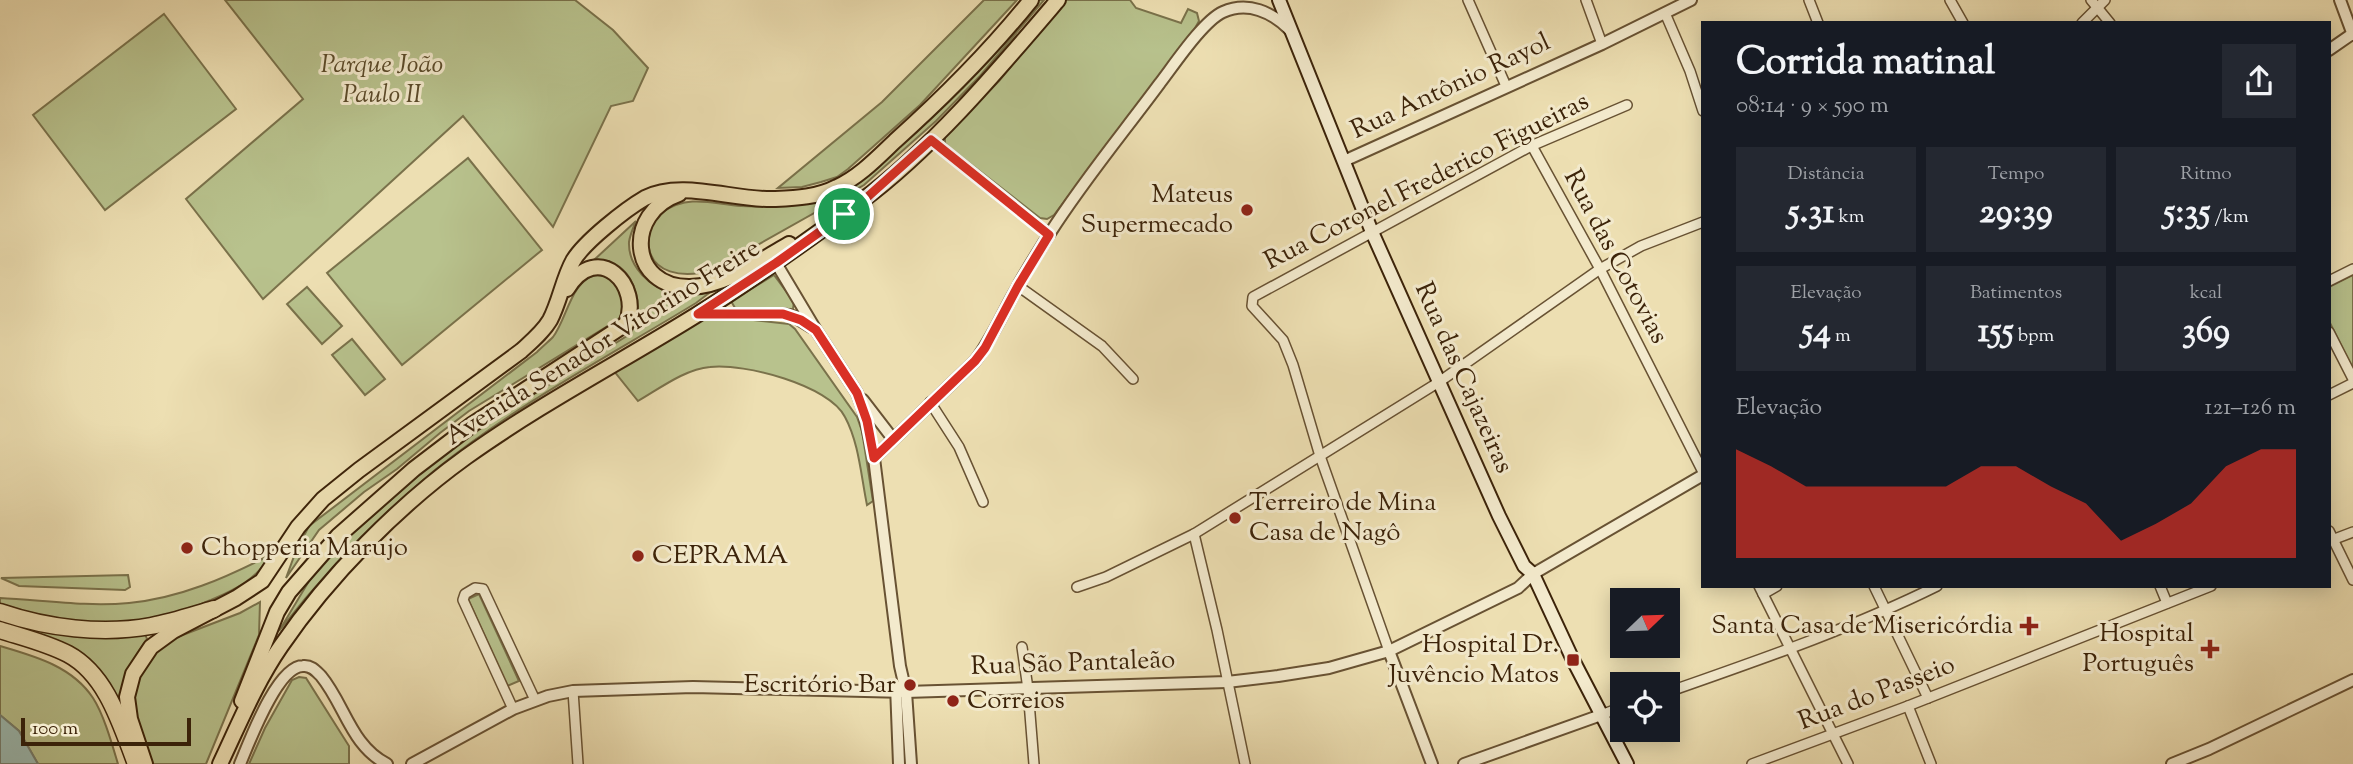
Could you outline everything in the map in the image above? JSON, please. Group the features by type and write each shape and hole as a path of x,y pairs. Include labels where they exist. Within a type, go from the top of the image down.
{"highway":[{"path":"0,612 60,626 118,630 174,621 214,609"},
{"path":"0,629 66,653 89,671 110,701 136,764"}],"main road":[{"name":"Avenida Senador Vitorino Freire","path":"145,764 127,708 133,674 144,655 160,639 262,581 298,527 323,499 521,351 544,328 557,304 570,267 579,253 626,211 661,192 676,190 773,199 817,194 840,186 859,173 953,87 1031,0"},
{"name":"Avenida Senador Vitorino Freire","path":"219,764 249,701 280,648 319,595 373,538 428,487 466,457 523,419 698,314 863,201 931,140 1001,67 1058,0"},
{"name":"Rua das Cajazeiras","path":"1279,0 1372,232 1499,516 1524,566 1534,574 1573,660 1627,764"},
{"path":"1291,0 1292,22 1297,41"},
{"path":"704,192 684,193 669,198 655,208 643,227 640,248 645,264 656,276 671,284 690,287 718,282 844,214"},
{"path":"219,764 277,612 289,592 322,553 404,478 474,424 621,329 626,324 630,310 628,293 619,279 607,270 597,267 586,268 575,276 557,304"}],"street":[{"path":"1468,0 1506,86"},
{"path":"1586,0 1602,44"},
{"name":"Rua Antônio Rayol","path":"1344,161 1602,44 1691,0"},
{"path":"1809,0 1817,21"},
{"path":"1950,0 1962,21"},
{"path":"2331,49 2353,34 2340,0"},
{"path":"2084,21 2098,2 2109,21"},
{"path":"874,458 975,361 1065,211 1176,62 1214,18 1236,8 1256,9 1279,20 1297,41"},
{"path":"1665,13 1690,71 1701,105"},
{"name":"Rua Coronel Frederico Figueiras","path":"1320,456 1283,340 1258,314 1251,302 1253,297 1529,141 1627,105"},
{"path":"931,140 1049,235"},
{"name":"Rua das Cotovias","path":"1529,141 1600,269 1701,470"},
{"path":"1077,587 1106,577 1194,534 1439,382 1600,269 1641,246 1701,223"},
{"path":"776,263 857,393 893,439"},
{"path":"2331,280 2353,269"},
{"path":"1018,286 1102,346 1133,379"},
{"path":"698,314 783,314 801,320 816,330"},
{"path":"2331,336 2353,381 2331,394"},
{"path":"857,393 867,421 874,458 900,666 899,764"},
{"path":"930,402 959,447 984,502"},
{"path":"1320,456 1432,764"},
{"name":"Rua São Pantaleão","path":"412,764 513,709 535,700 573,691 693,687 901,692 1028,689 1227,682 1329,668 1390,651 1518,588 1534,574 1701,475"},
{"path":"2353,532 2331,537 2353,580"},
{"path":"1194,534 1245,764"},
{"path":"513,709 463,600 465,594 475,588 483,589 535,700"},
{"path":"1875,588 1928,698"},
{"path":"1680,688 1790,649 1886,611 1933,588"},
{"path":"2161,588 2167,603"},
{"name":"Rua do Passeio","path":"1752,764 1908,706 2206,588"},
{"path":"1761,590 1847,764"},
{"path":"1022,647 1034,764"},
{"path":"240,764 260,717 281,680 291,670 303,666 313,668 321,676 357,738 371,755 387,764"},
{"path":"2172,764 2353,680"},
{"path":"573,691 578,764"},
{"path":"901,692 911,764"},
{"path":"1908,706 1931,764"},
{"path":"1464,764 1610,712"}],"green space":[{"name":"Parque João Paulo II","path":"225,0 575,0 613,30 648,68 633,101 611,106 553,227 463,116 263,299 186,199 303,99"},
{"path":"984,0 1017,0 920,105 837,177 802,187 778,188 882,102"},
{"path":"1037,0 1044,0 980,76 936,121 864,185 713,270 680,273 661,267 654,261 648,239 649,231 657,217 673,206 701,201 741,206 785,205 831,195 856,184"},
{"path":"1066,0 1130,0 1136,8 1181,23 1188,9 1197,13 1199,21 1054,215 1047,219 1040,218 950,148 945,143 945,136 999,81"},
{"path":"164,14 236,109 105,210 33,115"},
{"path":"468,158 542,250 402,365 327,273"},
{"path":"636,221 629,239 630,251 636,268 649,281 664,289 678,291 717,287 696,303 529,403 435,470 352,546 279,631 312,576 334,550 455,443 630,334 638,310 633,285 618,266 607,261 594,260"},
{"path":"596,275 611,280 620,290 623,304 619,319 469,411 364,492 319,530 286,578 309,526 537,352 553,337 581,284"},
{"path":"774,275 794,302 793,309 735,308 731,301"},
{"path":"2353,275 2353,370 2331,325 2331,286"},
{"path":"307,287 342,326 322,344 287,304"},
{"path":"745,319 789,324 795,329 857,417 862,431 873,501 867,505 857,449 850,427 836,406 822,395 784,378 743,369 710,367 682,375 638,401 614,371 702,320"},
{"path":"352,339 385,379 365,395 332,355"},
{"path":"270,555 259,571 237,588 181,613 150,621 129,624 85,623 0,606 0,598 97,604 129,603 166,597 202,586"},
{"path":"128,575 130,587 125,590 19,586 1,578"},
{"path":"479,594 519,681 507,686 468,599"},
{"path":"260,602 259,635 206,764 153,764 140,732 133,703 138,677 154,651 167,641 240,613"},
{"path":"35,628 145,634 147,639 125,679 120,707 94,665 75,651 29,632"},
{"path":"0,646 51,664 84,687 101,713 118,764 38,764 19,731 0,715"},
{"path":"306,678 349,746 349,764 249,764 265,728 292,680"}],"water":[{"path":"0,715 19,731 38,764 0,764"}],"place":[{"name":"Mateus Supermecado","path":"1247,210"},
{"name":"Terreiro de Mina Casa de Nagô","path":"1235,518"},
{"name":"Chopperia Marujo","path":"187,548"},
{"name":"CEPRAMA","path":"638,556"},
{"name":"Santa Casa de Misericórdia","path":"2029,626"},
{"name":"Hospital Português","path":"2210,649"},
{"name":"Hospital Dr. Juvêncio Matos","path":"1573,660"},
{"name":"Escritório Bar","path":"910,685"},
{"name":"Correios","path":"953,701"}],"route":[{"path":"931,140 1049,235 975,361 874,458 867,421 857,393 816,330 793,316 783,314 698,314 844,214 863,201 931,140"}]}
